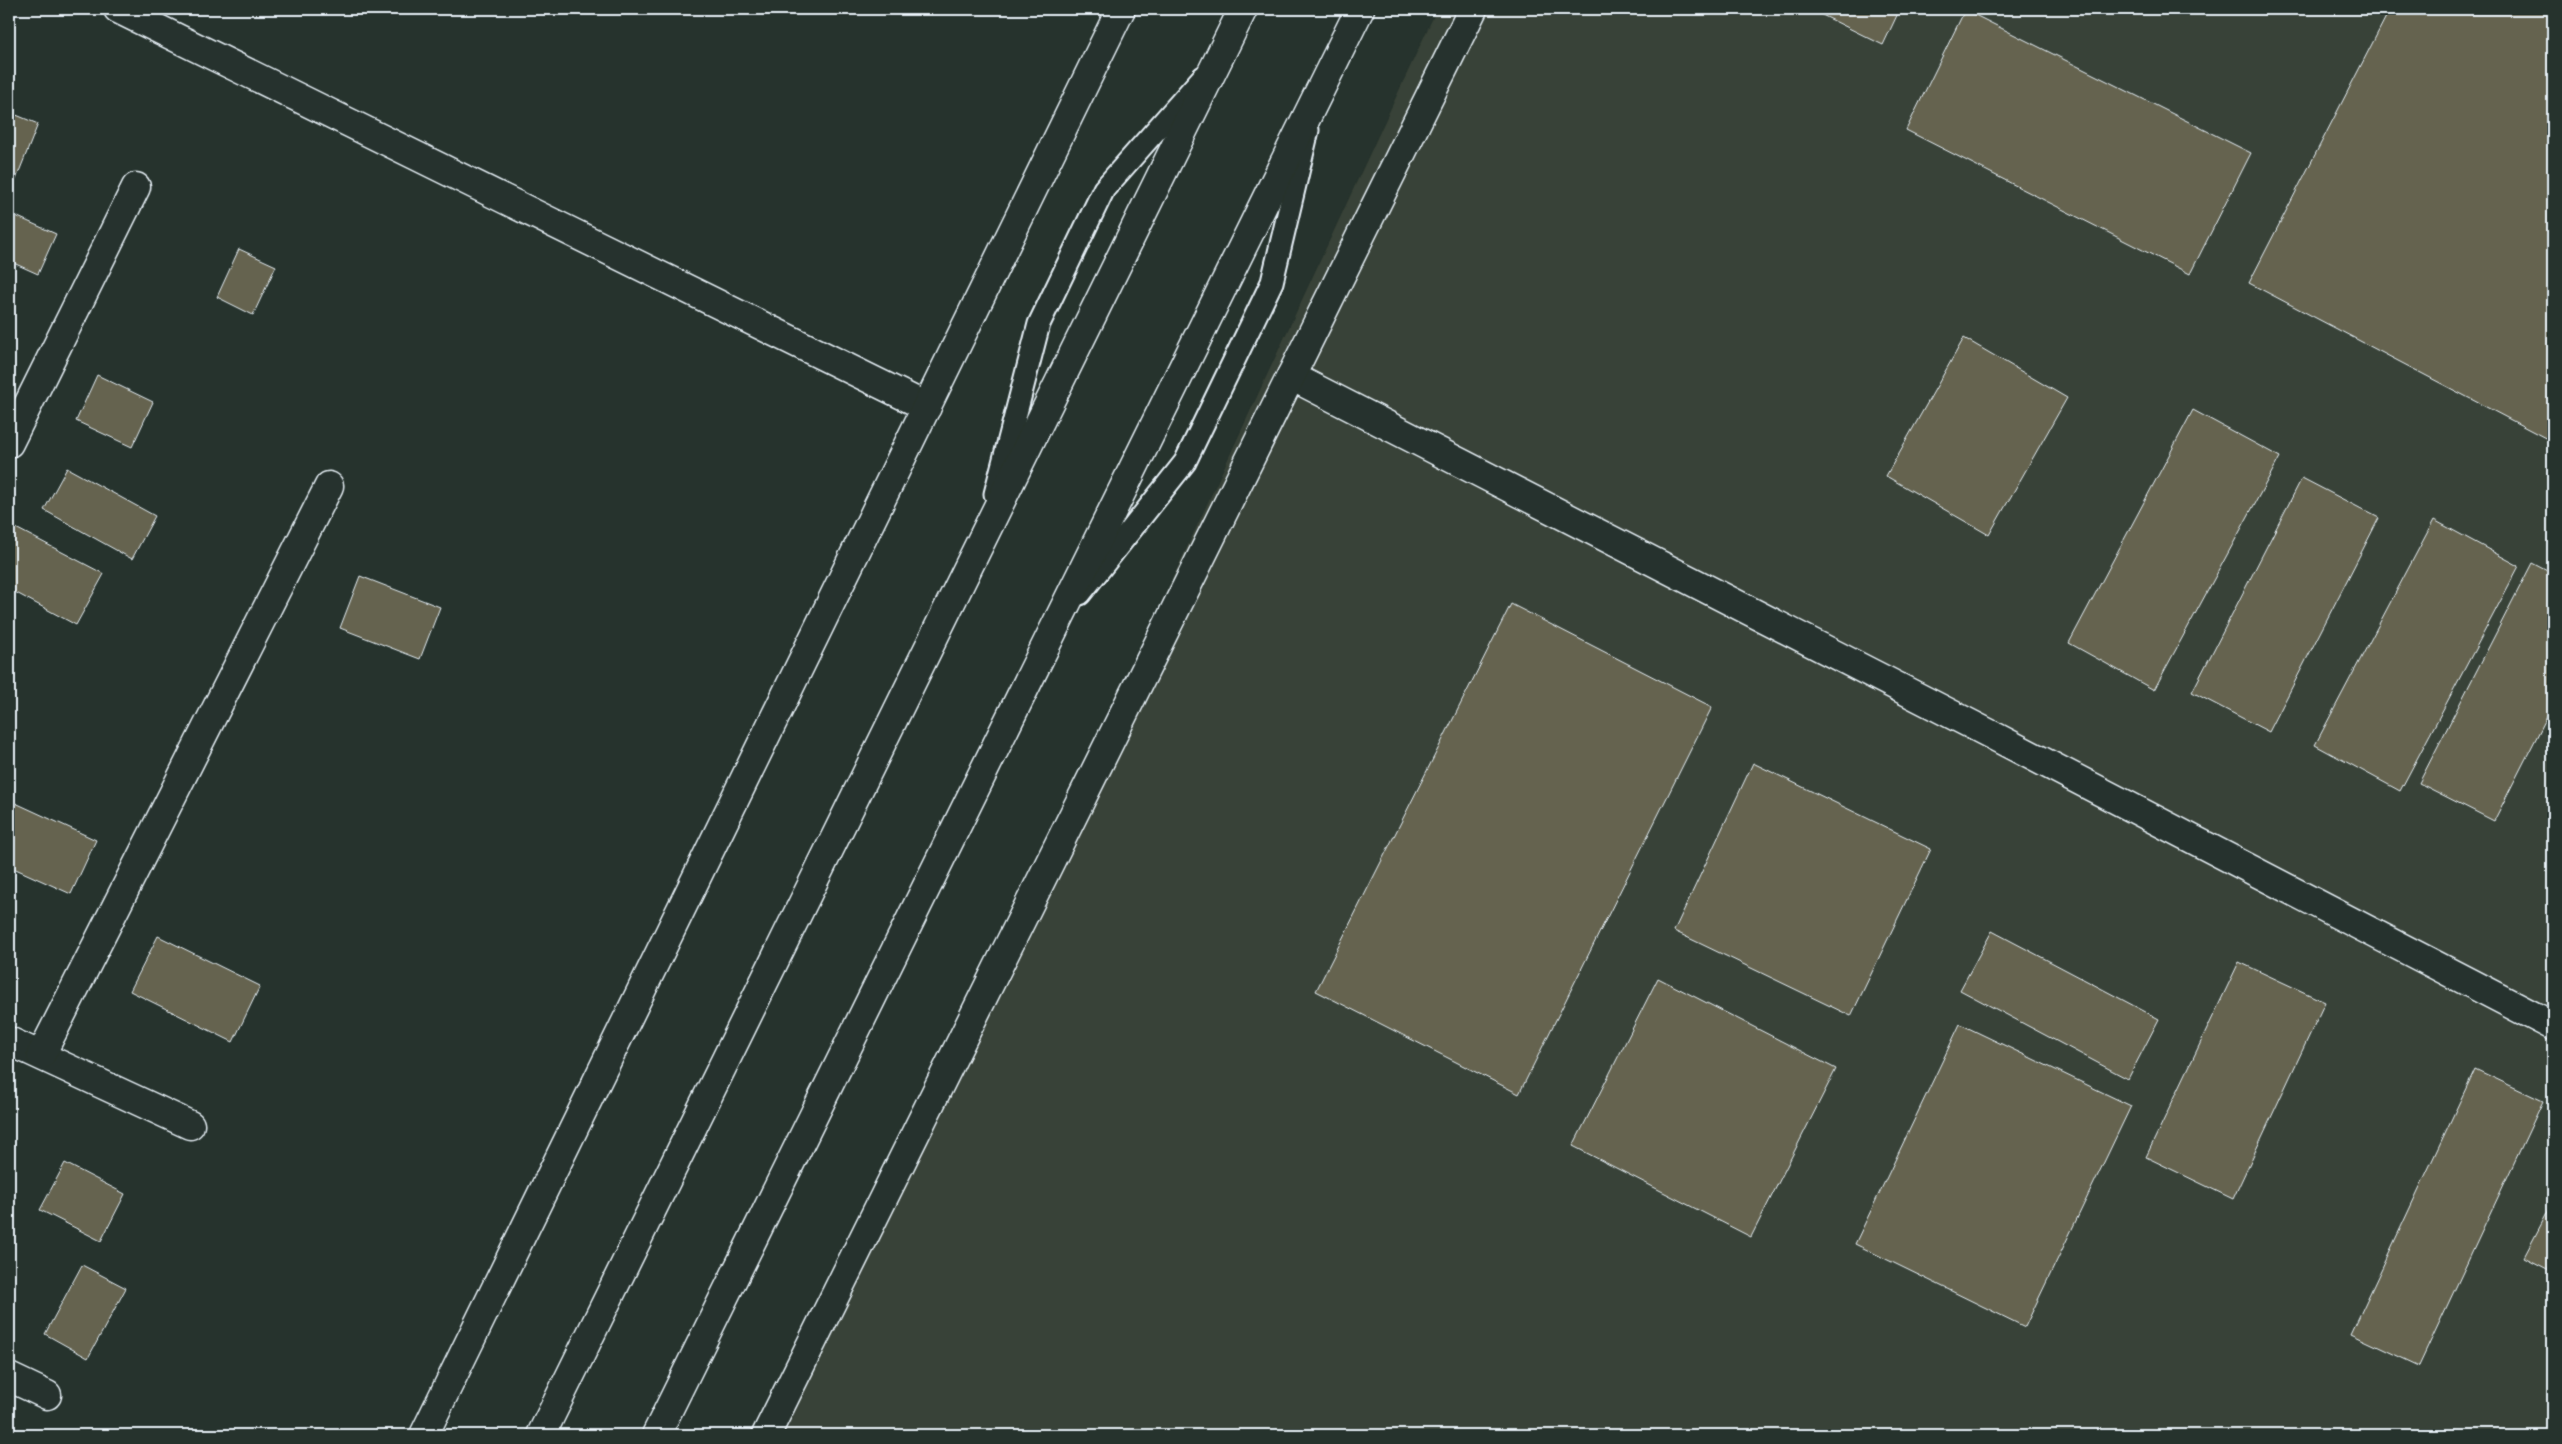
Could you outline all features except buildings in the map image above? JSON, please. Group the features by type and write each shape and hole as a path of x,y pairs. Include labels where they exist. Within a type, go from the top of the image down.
{"street":[{"path":"118,9 927,408"},
{"path":"424,1435 1121,9"},
{"path":"541,1435 988,523 1243,9"},
{"path":"656,1435 1360,9"},
{"path":"766,1435 1473,9"},
{"path":"9,443 136,187"},
{"path":"1291,376 1990,734 2553,1026"},
{"path":"41,1056 329,486"},
{"path":"9,1041 190,1125"},
{"path":"9,1377 47,1395"}],"lane":[{"path":"988,523 1039,324 1104,189 1217,61"},
{"path":"1060,619 1185,462 1272,282 1316,101"}],"shaded area":[{"path":"1437,9 2553,9 2553,1435 775,1435"}]}
